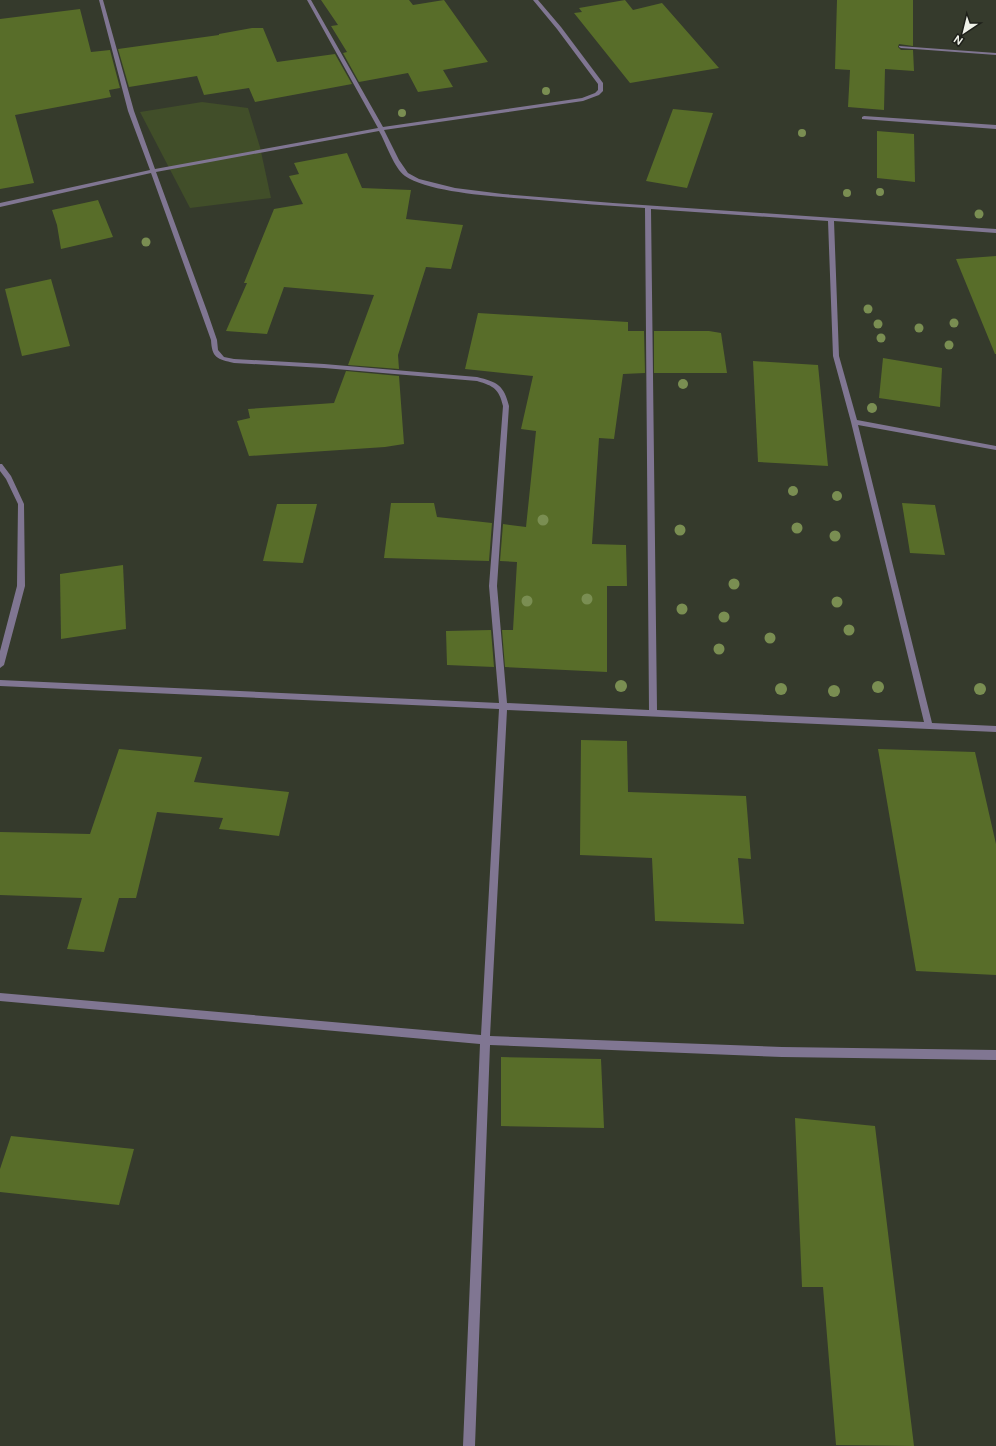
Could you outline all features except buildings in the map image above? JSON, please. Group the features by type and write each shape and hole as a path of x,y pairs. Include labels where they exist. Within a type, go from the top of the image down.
{"street":[{"path":"101,0 132,111 204,311 214,340 215,351 222,358 234,362 324,366 477,379 496,384 504,396 506,406 493,586 503,706 484,1040 469,1446"},
{"path":"309,0 402,169 406,174 419,181 454,189 505,195 648,207 996,231"},
{"path":"0,205 153,171 381,129 583,99 597,94 601,90 601,84 559,28 535,0"},
{"path":"900,47 996,54"},
{"path":"864,118 996,127"},
{"path":"648,207 654,714"},
{"path":"831,219 836,356 854,422 929,725"},
{"path":"854,422 996,448"},
{"path":"0,466 9,478 21,504 21,586 0,665"},
{"path":"0,683 996,729"},
{"path":"0,997 484,1040 782,1052 996,1055"}],"green space":[{"path":"202,102 248,108 260,147 271,198 190,208 140,112"}]}
